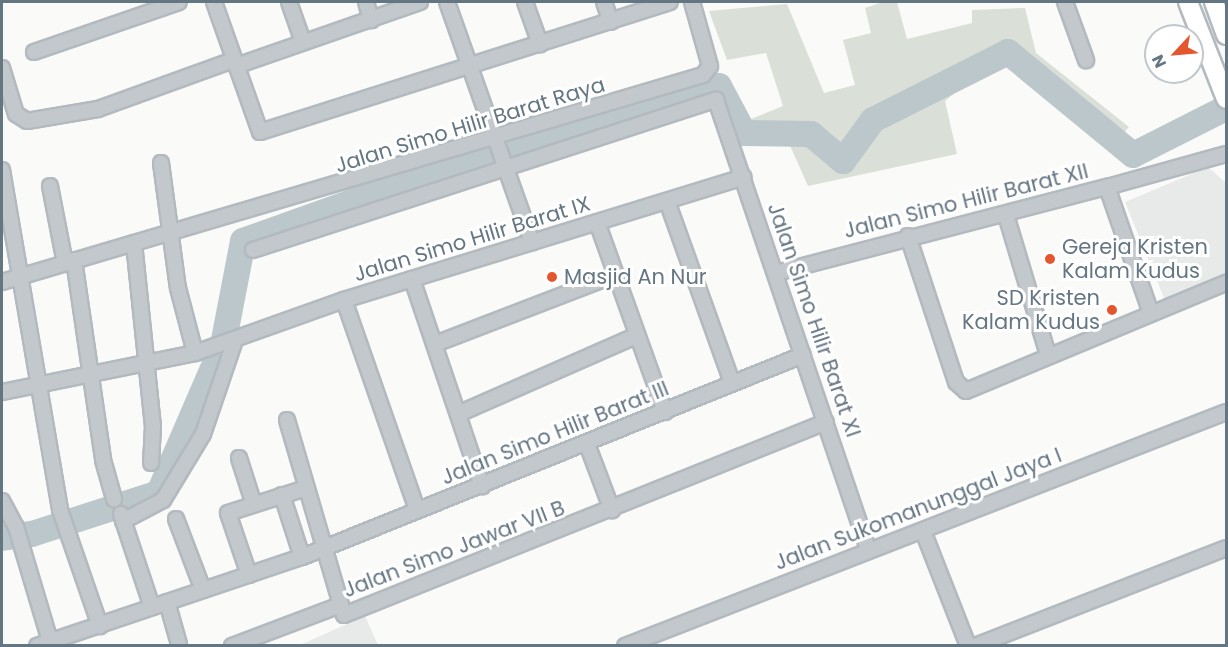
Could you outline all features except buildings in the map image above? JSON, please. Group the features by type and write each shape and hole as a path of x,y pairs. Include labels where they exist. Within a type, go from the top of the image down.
{"main road":[{"path":"1188,2 1196,24"},
{"path":"1204,25 1220,18"},
{"path":"1204,43 1225,97"}],"street":[{"path":"34,52 179,2"},
{"path":"214,2 260,132 670,2"},
{"path":"289,2 303,42"},
{"path":"366,2 371,20"},
{"path":"2,68 16,114 21,120 37,121 98,109 420,2"},
{"path":"447,2 499,142 532,242"},
{"path":"525,2 540,44"},
{"path":"604,2 611,22"},
{"name":"Jalan Simo Hilir Barat Raya","path":"2,282 499,142 708,73 692,2"},
{"path":"1065,2 1086,60"},
{"name":"Jalan Simo Hilir Barat XI","path":"506,164 704,100 720,104 868,549"},
{"path":"1107,187 1227,154"},
{"path":"161,163 178,288 195,353"},
{"path":"253,250 506,164"},
{"path":"2,173 22,276 37,385 60,510 100,626"},
{"name":"Jalan Simo Hilir Barat IX","path":"2,392 195,353 344,300 744,177"},
{"path":"50,186 70,262 114,499"},
{"name":"Jalan Simo Hilir Barat XII","path":"776,273 908,236 1006,215 1107,187 1151,313"},
{"path":"667,201 732,383"},
{"path":"1006,215 1048,356"},
{"path":"597,222 665,412"},
{"path":"908,236 960,388 966,391 1227,283"},
{"path":"134,243 144,364 153,426 151,463"},
{"path":"435,345 615,275"},
{"path":"412,279 482,486"},
{"path":"344,300 417,510"},
{"path":"458,414 636,336"},
{"path":"152,607 122,517 163,500 203,434 225,342"},
{"name":"Jalan Simo Hilir Barat III","path":"322,548 587,444 803,355"},
{"name":"Jalan Sukomanunggal Jaya I","path":"625,645 868,549 923,531 1227,412"},
{"name":"Jalan Simo Jawar VII B","path":"287,420 338,606 345,615 612,510 826,422"},
{"path":"587,444 612,510"},
{"path":"238,458 253,502"},
{"path":"249,575 228,513 253,502 306,488"},
{"path":"282,495 302,557"},
{"path":"2,501 17,533 43,642 100,626 302,557 322,548"},
{"path":"176,519 203,590"},
{"path":"923,531 968,645"},
{"path":"975,645 1227,548"},
{"path":"167,602 176,645"},
{"path":"232,645 338,606"}],"shaded area":[{"path":"883,2 897,2 907,39 972,23 972,10 1025,8 1036,53 1129,127 1108,150 1013,66 981,71 945,101 957,154 808,186 788,141 761,146 751,119 783,106 766,53 727,60 709,11 787,4 824,93 855,85 843,40 871,33 865,8"},
{"path":"1208,167 1226,183 1226,279 1166,303 1125,202"},
{"path":"365,616 378,645 300,645"}],"waterway":[{"path":"2,538 32,534 159,493 223,345 243,241 439,171 677,103 719,86 744,133 811,134 843,161 873,120 1008,52 1133,155 1226,108"}],"place":[{"name":"Gereja Kristen Kalam Kudus","path":"1050,259"},
{"name":"Masjid An Nur","path":"552,277"},
{"name":"SD Kristen Kalam Kudus","path":"1112,310"}]}
